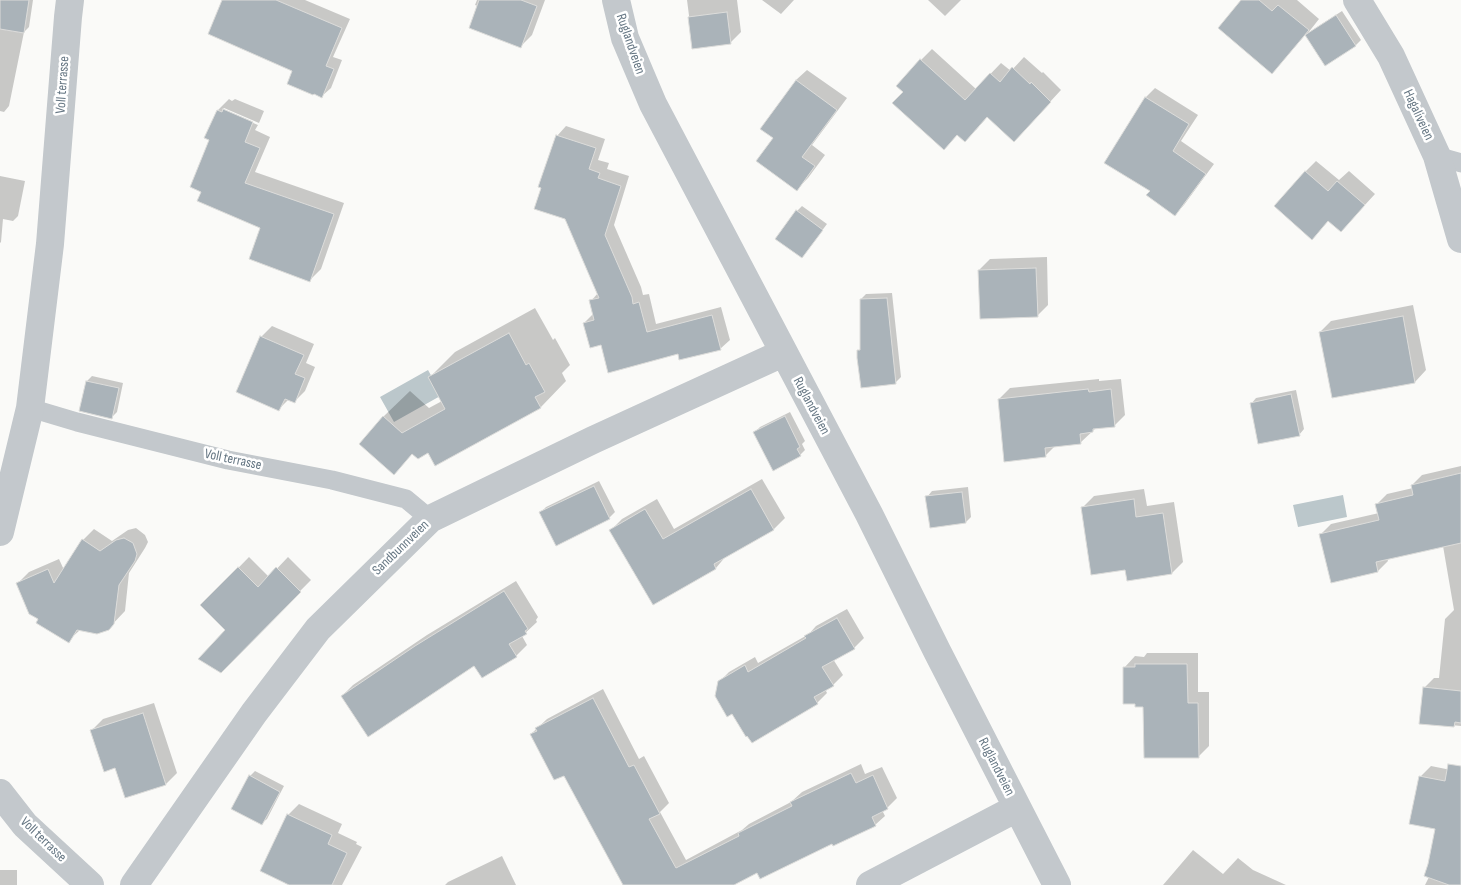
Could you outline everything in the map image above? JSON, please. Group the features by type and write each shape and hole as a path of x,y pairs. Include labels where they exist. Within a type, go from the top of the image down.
{"street":[{"name":"Voll terrasse","path":"0,532 30,408 50,244 70,0"},
{"name":"Ruglandveien","path":"616,0 625,38 652,104 869,514 1056,885"},
{"name":"Hagaliveien","path":"1357,0 1391,56 1449,160 1461,238"},
{"name":"Sandbunnveien","path":"134,885 254,712 318,629 430,519 594,440 783,353"},
{"name":"Voll terrasse","path":"0,793 25,825 90,885"},
{"name":"Ruglandveien","path":"870,885 1017,808"}],"lane":[{"name":"Voll terrasse","path":"30,408 77,422 219,457 332,480 406,499 430,519"}],"shaded area":[{"path":"428,370 442,395 394,422 380,397"},
{"path":"1343,495 1347,517 1298,527 1293,505"}],"building":[{"path":"0,0 29,0 24,33 0,29"},
{"path":"222,0 276,0 342,28 326,66 334,69 322,98 287,84 292,71 208,34"},
{"path":"479,0 521,0 537,6 521,48 469,28"},
{"path":"1241,0 1259,0 1272,11 1278,5 1309,30 1272,74 1218,28"},
{"path":"727,12 731,44 692,49 688,17"},
{"path":"1336,15 1356,46 1325,66 1305,35"},
{"path":"920,59 965,100 990,73 1000,82 1012,67 1030,84 1031,82 1051,102 1014,142 987,117 965,142 957,135 944,150 892,103 903,92 896,86"},
{"path":"796,80 837,110 802,157 815,166 797,191 756,161 773,138 760,129"},
{"path":"1145,97 1189,124 1173,151 1206,174 1175,216 1146,195 1150,191 1104,163"},
{"path":"223,109 253,122 245,142 260,148 245,183 334,214 310,282 249,259 260,228 197,201 201,192 190,187 209,140 204,138 217,110 222,112"},
{"path":"556,135 596,148 589,169 600,173 598,178 621,186 605,235 632,297 633,304 639,302 647,332 712,315 721,350 679,360 678,354 608,373 601,345 590,348 583,323 594,320 589,300 599,298 565,219 534,209 541,188 538,187"},
{"path":"1305,171 1328,191 1337,181 1365,205 1341,232 1328,221 1312,240 1274,206"},
{"path":"796,210 823,230 802,258 775,239"},
{"path":"1036,268 1038,317 980,319 978,270"},
{"path":"887,298 896,384 861,388 857,358 857,350 860,350 860,299"},
{"path":"1403,316 1415,383 1332,398 1319,332"},
{"path":"509,333 526,365 529,363 545,392 535,397 541,408 435,466 428,453 418,459 412,454 394,475 359,444 383,416 402,433 445,409 428,377"},
{"path":"260,336 304,355 295,374 305,378 295,403 285,399 279,411 236,392"},
{"path":"86,381 119,388 112,419 79,411"},
{"path":"1088,389 1089,392 1111,389 1115,427 1093,429 1093,432 1080,434 1081,444 1045,448 1046,457 1004,462 998,399"},
{"path":"1291,394 1300,436 1258,444 1250,403"},
{"path":"785,416 800,447 797,449 801,456 773,471 753,432"},
{"path":"1461,473 1461,543 1376,562 1378,572 1331,583 1319,534 1379,520 1375,504 1413,495 1411,485"},
{"path":"594,486 610,519 556,546 539,512"},
{"path":"751,489 774,530 714,564 716,569 653,605 609,530 645,509 663,539"},
{"path":"962,492 966,523 930,528 925,496"},
{"path":"1134,499 1136,517 1163,513 1172,574 1127,581 1125,570 1091,575 1081,507"},
{"path":"124,538 133,543 137,554 135,561 119,585 114,624 109,630 97,634 77,630 69,643 36,623 38,619 29,614 16,583 48,569 54,583 82,539 100,551 116,540"},
{"path":"238,567 258,587 276,567 301,592 221,673 198,659 225,630 200,605"},
{"path":"504,591 528,629 525,631 527,634 509,644 517,657 482,678 474,666 368,737 341,696 415,646"},
{"path":"837,618 855,649 822,667 834,686 814,697 818,704 752,743 746,737 732,714 727,717 715,696 718,681 745,665 748,672 806,638 804,636"},
{"path":"1135,664 1187,664 1188,703 1198,703 1199,758 1144,758 1143,707 1135,707 1135,704 1123,704 1123,667 1135,667"},
{"path":"1423,687 1461,691 1461,723 1455,722 1454,727 1419,724"},
{"path":"593,698 629,767 634,765 660,814 649,819 676,868 739,836 738,833 792,806 790,802 851,773 856,783 873,775 888,809 872,817 876,826 833,846 832,844 760,879 757,873 734,885 623,885 564,776 554,780 530,734 537,731 535,728"},
{"path":"143,713 166,785 125,798 115,768 104,772 90,730"},
{"path":"1448,764 1461,766 1461,885 1449,885 1424,876 1435,829 1409,824 1419,776 1445,781"},
{"path":"249,775 280,792 262,825 231,809"},
{"path":"287,814 332,835 328,844 347,853 332,885 289,885 260,871"}]}
